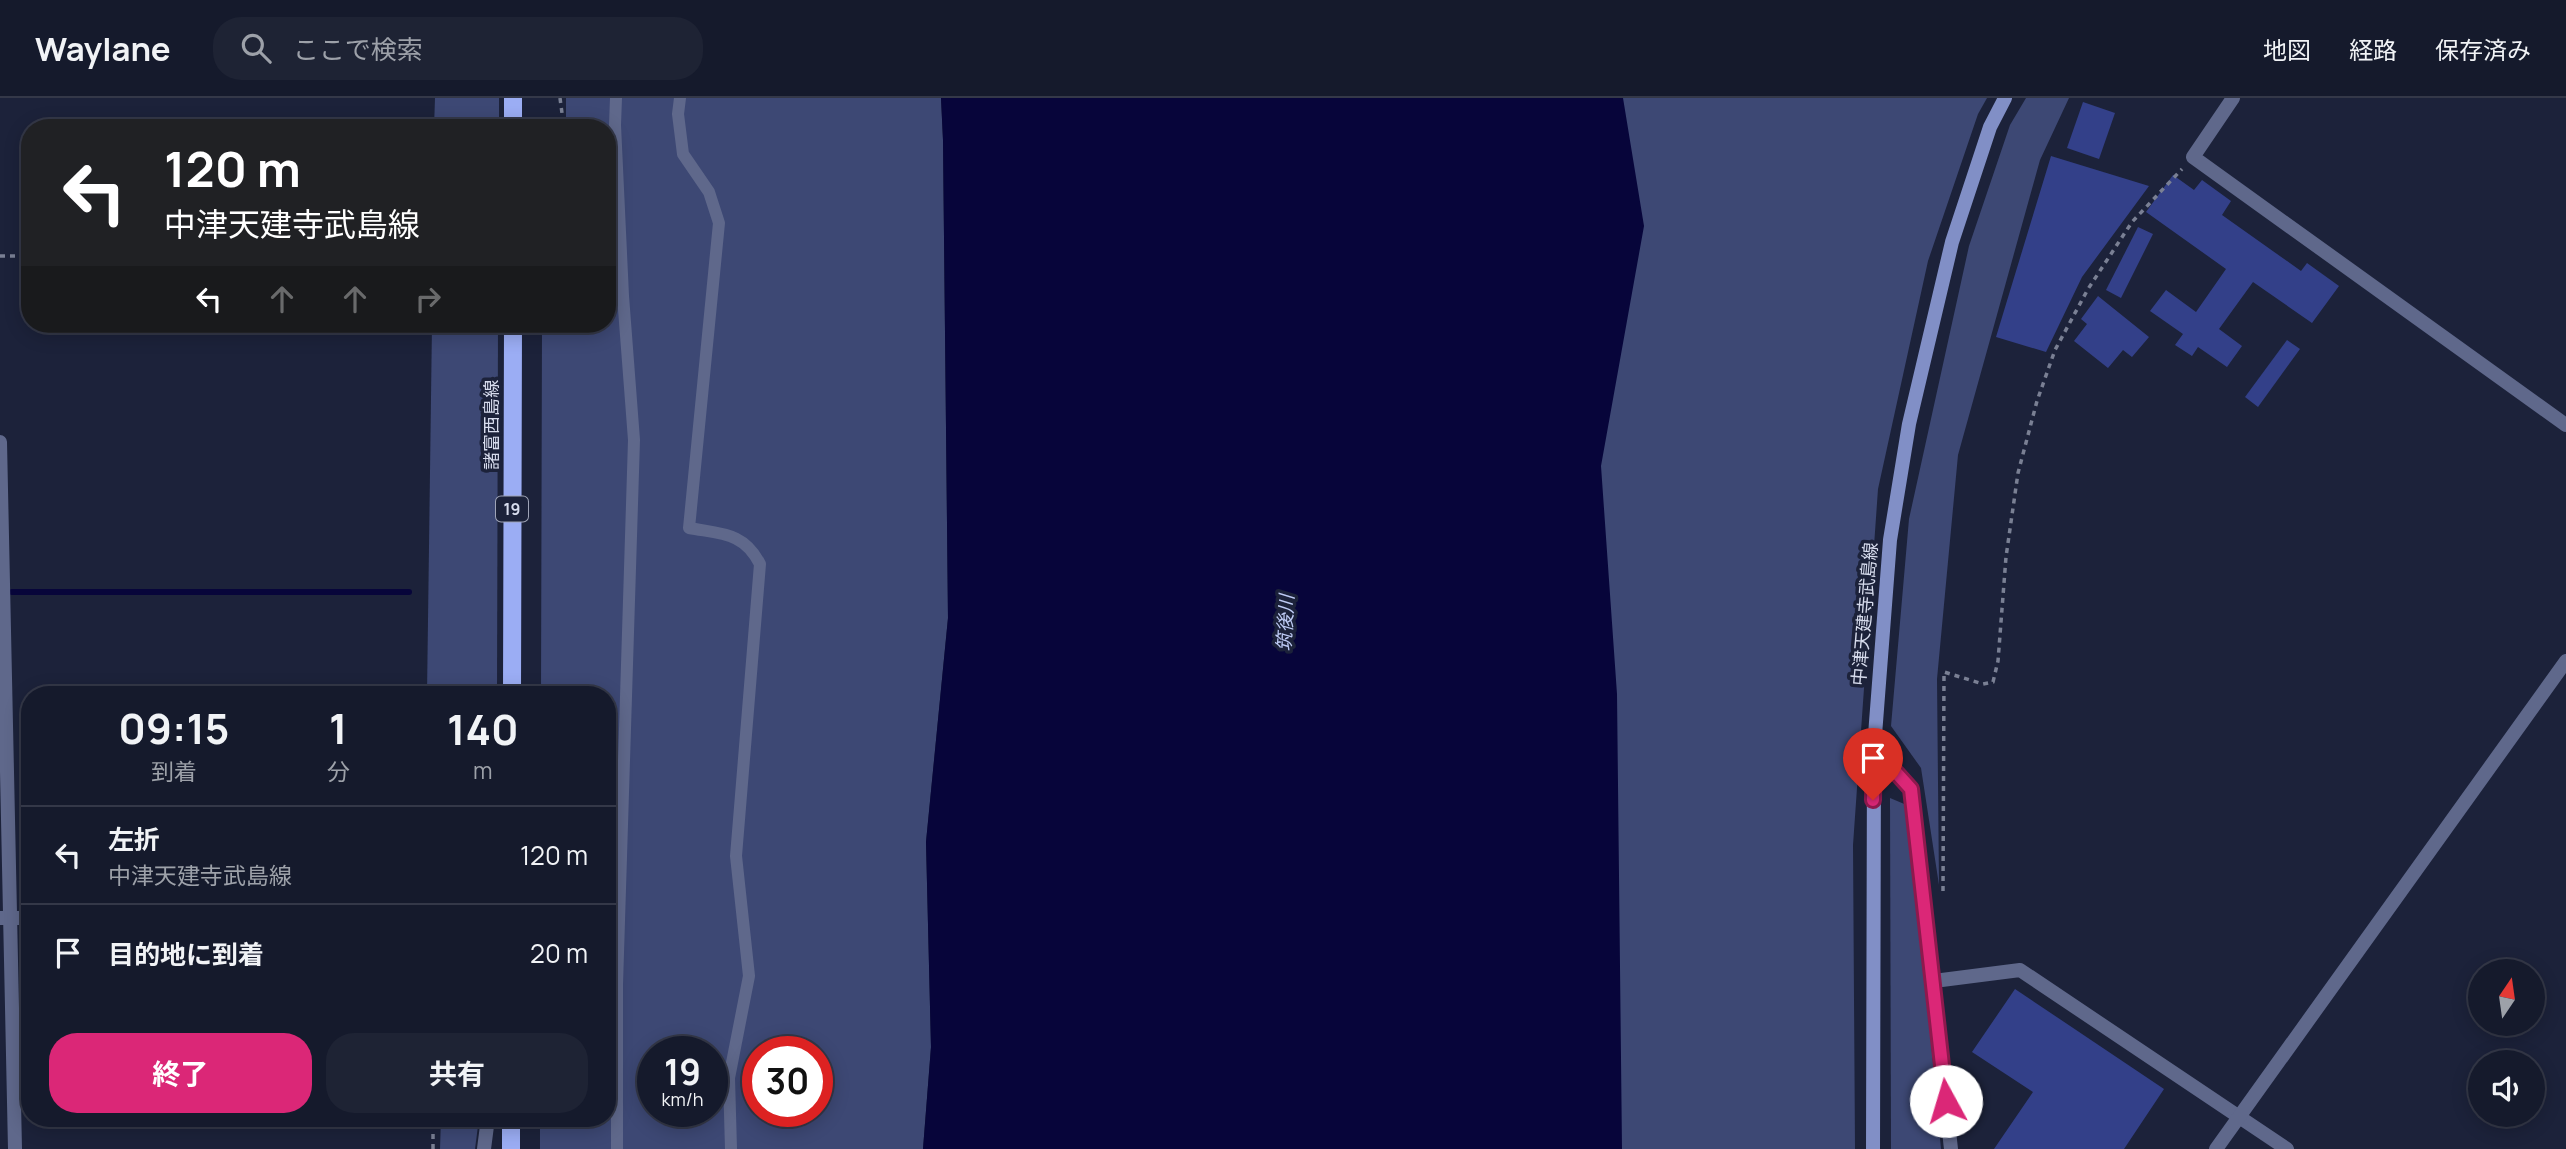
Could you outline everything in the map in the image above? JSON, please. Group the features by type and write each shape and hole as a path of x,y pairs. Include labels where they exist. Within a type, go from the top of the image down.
{"main road":[{"path":"513,98 513,119"},
{"name":"中津天建寺武島線","path":"1873,1149 1874,748 1890,540 1909,424 1952,242 1990,127 2005,98"},
{"name":"諸富西島線","path":"512,686 513,333"},
{"path":"511,1127 511,1149"}],"street":[{"path":"2233,98 2193,157 2566,425"},
{"path":"0,442 4,918 15,1149"},
{"path":"2216,1149 2566,661"},
{"path":"1874,748 1911,789 1951,1149"},
{"path":"1934,981 2020,970 2287,1149"},
{"path":"484,1149 487,1127"}],"lane":[{"path":"615,119 616,98"},
{"path":"680,98 678,114 683,154 709,192 719,223 689,528 737,537 753,550 760,564 736,856 749,976 729,1078 731,1149"},
{"path":"616,146 623,296 634,440 617,985 617,1149"}],"path":[{"path":"560,98 563,119"},
{"path":"1943,891 1944,672 1983,684 1993,682 1998,661 2006,557 2018,473 2037,401 2055,350 2088,289 2132,222 2193,157"},
{"path":"0,256 21,256"},
{"path":"433,1127 433,1149"}],"shaded area":[{"path":"435,98 499,98 499,119 434,119"},
{"path":"566,98 941,98 948,618 926,842 931,1047 923,1149 540,1149 540,1127 616,1127 616,686 541,686 542,333 616,333 616,119 566,119"},
{"path":"1560,98 1987,98 1978,114 1928,261 1878,489 1853,845 1855,1149 1580,1149"},
{"path":"2026,98 2069,98 2040,160 1958,455 1937,679 1939,885 1921,768 1891,726 1909,519 1969,246 2010,125"},
{"path":"432,333 498,333 497,686 427,686"},
{"path":"1890,798 1909,806 1941,1149 1891,1149"},
{"path":"441,1127 478,1127 475,1149 440,1149"}],"water":[{"name":"筑後川","path":"941,98 1623,98 1644,226 1601,466 1617,694 1622,1149 923,1149 931,1047 926,842 948,618"}],"building":[{"path":"2083,102 2115,113 2099,159 2067,148"},
{"path":"2051,156 2149,186 2082,277 2046,352 1996,337"},
{"path":"2173,175 2194,190 2202,180 2231,201 2222,215 2301,271 2307,263 2339,286 2312,323 2253,282 2219,329 2242,346 2227,367 2198,347 2192,356 2175,345 2183,334 2150,311 2166,290 2196,312 2226,269 2146,212"},
{"path":"2138,227 2153,234 2121,298 2106,290"},
{"path":"2098,296 2149,337 2132,357 2123,350 2108,368 2074,341 2087,324 2081,319"},
{"path":"2287,340 2300,349 2258,407 2245,397"},
{"path":"2015,989 2164,1089 2124,1149 1994,1149 2033,1092 1972,1052"}],"waterway":[{"path":"12,592 409,592"}],"route":[{"path":"1873,800 1874,748 1911,789 1946,1101"}]}
